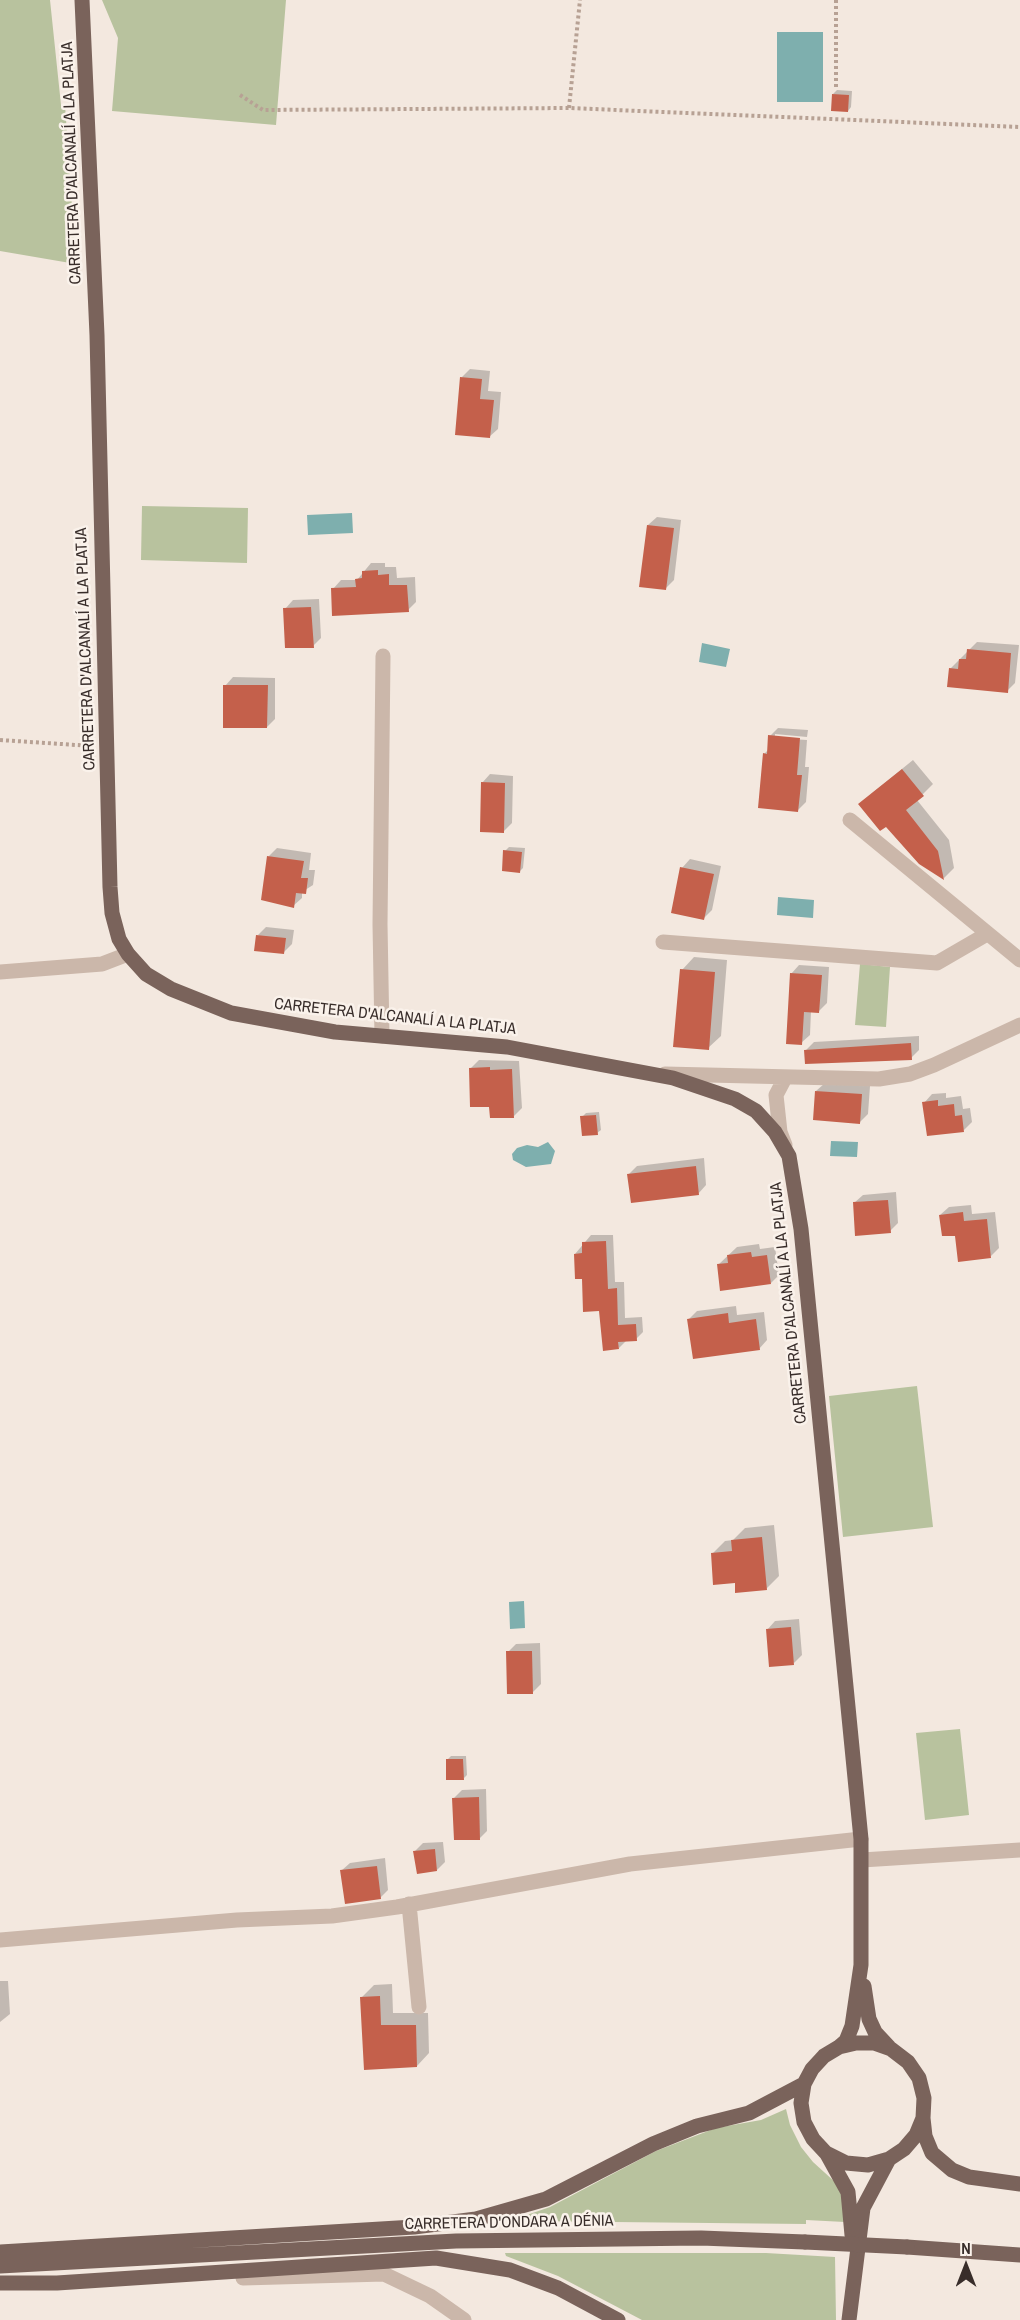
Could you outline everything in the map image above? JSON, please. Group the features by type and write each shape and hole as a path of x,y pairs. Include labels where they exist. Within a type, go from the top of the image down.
{"main road":[{"name":"CARRETERA D'ALCANALÍ A LA PLATJA","path":"82,0 97,335 112,913 119,939 128,954 146,974 171,989 231,1013 297,1026 507,1047 694,1083 735,1099 756,1112 775,1132 789,1156 802,1239 861,1839 861,1965 852,2026 846,2041 838,2048"},
{"name":"CARRETERA D'ALCANALÍ A LA PLATJA","path":"861,1965 869,2019 875,2032 891,2049"},
{"path":"854,2271 848,2192 826,2153 813,2139 804,2122 801,2103 804,2084 812,2069 824,2056 838,2048 856,2043 874,2043 891,2049 908,2062 919,2078 924,2098 923,2118 926,2136 932,2153 947,2166 969,2177 1020,2184"},
{"path":"0,2252 414,2227 476,2219 546,2199 653,2144 697,2126 750,2113 804,2084"},
{"path":"826,2153 846,2163 868,2165 889,2159 904,2149 916,2135 923,2118"},
{"path":"849,2320 863,2208 870,2190 889,2159"},
{"name":"CARRETERA D'ONDARA A DÉNIA","path":"0,2266 456,2241 701,2238 907,2247 1020,2255"},
{"path":"0,2283 57,2283 436,2258 510,2270 558,2288 618,2320"}],"street":[{"path":"382,1036 380,924 383,656"},
{"path":"850,820 1020,960"},
{"path":"663,942 937,963 987,934"},
{"path":"0,972 102,964 128,954"},
{"path":"639,1072 879,1079 910,1074 1020,1025"},
{"path":"785,1078 776,1095 780,1132 789,1156"},
{"path":"0,1940 237,1920 332,1916 630,1864 861,1839"},
{"path":"862,1860 1020,1850"},
{"path":"409,1904 419,2007"},
{"path":"57,2283 384,2274 430,2296 464,2320"}],"path":[{"path":"569,108 580,0"},
{"path":"836,0 836,88"},
{"path":"240,95 262,110 569,108 1020,127"},
{"path":"0,740 106,747"}],"green space":[{"path":"0,0 50,0 61,105 65,105 76,264 0,251"},
{"path":"102,0 286,0 276,125 112,111 118,38"},
{"path":"142,506 248,508 247,563 141,560"},
{"path":"860,964 890,967 886,1027 855,1025"},
{"path":"917,1386 933,1527 843,1537 829,1396"},
{"path":"960,1729 969,1815 925,1820 916,1733"},
{"path":"786,2109 790,2125 801,2147 813,2162 835,2182 844,2200 845,2222 806,2220 806,2224 518,2221 518,2218 550,2207 656,2151 716,2128 761,2120"},
{"path":"505,2253 766,2253 835,2257 836,2320 642,2320 558,2276 506,2256"}],"water":[{"path":"777,32 823,32 823,102 777,102"},
{"path":"352,513 353,533 308,535 307,515"},
{"path":"702,643 730,649 726,667 699,662"},
{"path":"778,897 814,900 813,918 777,915"},
{"path":"831,1141 858,1142 857,1157 830,1156"},
{"path":"548,1142 555,1151 551,1164 526,1167 513,1160 512,1154 517,1148 527,1145 538,1147"},
{"path":"524,1601 525,1628 510,1629 509,1602"}],"building":[{"path":"832,94 849,95 848,112 831,111"},
{"path":"460,377 482,379 480,399 494,400 490,438 455,435"},
{"path":"647,525 674,528 666,590 639,587"},
{"path":"378,570 378,575 389,574 389,585 407,585 409,612 332,616 331,588 356,587 355,579 362,578 362,571"},
{"path":"311,607 314,648 285,648 283,608"},
{"path":"967,649 1011,653 1008,693 947,687 949,668 958,669 959,659 966,659"},
{"path":"223,685 268,685 267,728 223,728"},
{"path":"768,735 800,738 797,775 802,775 798,812 758,808 763,753 767,754"},
{"path":"902,769 924,796 906,810 938,851 944,880 919,864 886,827 880,831 858,804"},
{"path":"481,782 505,783 504,833 480,832"},
{"path":"503,850 522,852 520,873 502,871"},
{"path":"267,856 304,861 301,878 308,878 306,894 296,893 294,908 261,900"},
{"path":"680,867 714,874 704,920 671,913"},
{"path":"256,935 286,938 284,954 254,951"},
{"path":"680,969 715,972 709,1050 673,1047"},
{"path":"790,973 822,975 819,1013 804,1012 802,1045 786,1044"},
{"path":"911,1043 912,1060 805,1064 804,1050"},
{"path":"490,1067 490,1070 512,1069 514,1118 490,1118 489,1107 470,1107 469,1068"},
{"path":"815,1091 862,1094 860,1124 813,1120"},
{"path":"938,1100 938,1106 954,1104 955,1116 962,1115 964,1132 927,1136 922,1102"},
{"path":"596,1115 598,1135 582,1136 580,1116"},
{"path":"696,1166 699,1195 631,1203 627,1174"},
{"path":"888,1200 891,1233 855,1236 853,1202"},
{"path":"963,1212 964,1221 987,1219 991,1258 958,1262 955,1236 942,1236 939,1215"},
{"path":"606,1241 608,1289 617,1288 618,1325 636,1324 637,1341 618,1342 619,1349 603,1351 599,1311 583,1312 582,1279 575,1279 574,1254 582,1253 582,1242"},
{"path":"751,1252 752,1257 767,1255 771,1284 720,1291 717,1264 728,1263 727,1255"},
{"path":"728,1313 729,1323 756,1319 760,1350 693,1359 687,1319"},
{"path":"762,1537 767,1590 735,1593 735,1583 713,1585 711,1553 732,1551 731,1540"},
{"path":"791,1627 794,1665 769,1667 766,1629"},
{"path":"506,1651 532,1651 533,1694 507,1694"},
{"path":"446,1759 463,1759 464,1780 446,1780"},
{"path":"479,1797 480,1840 454,1840 452,1798"},
{"path":"435,1849 437,1871 417,1874 413,1851"},
{"path":"377,1866 381,1899 345,1904 340,1870"},
{"path":"380,1996 381,2025 416,2025 417,2067 364,2070 360,1997"}]}
